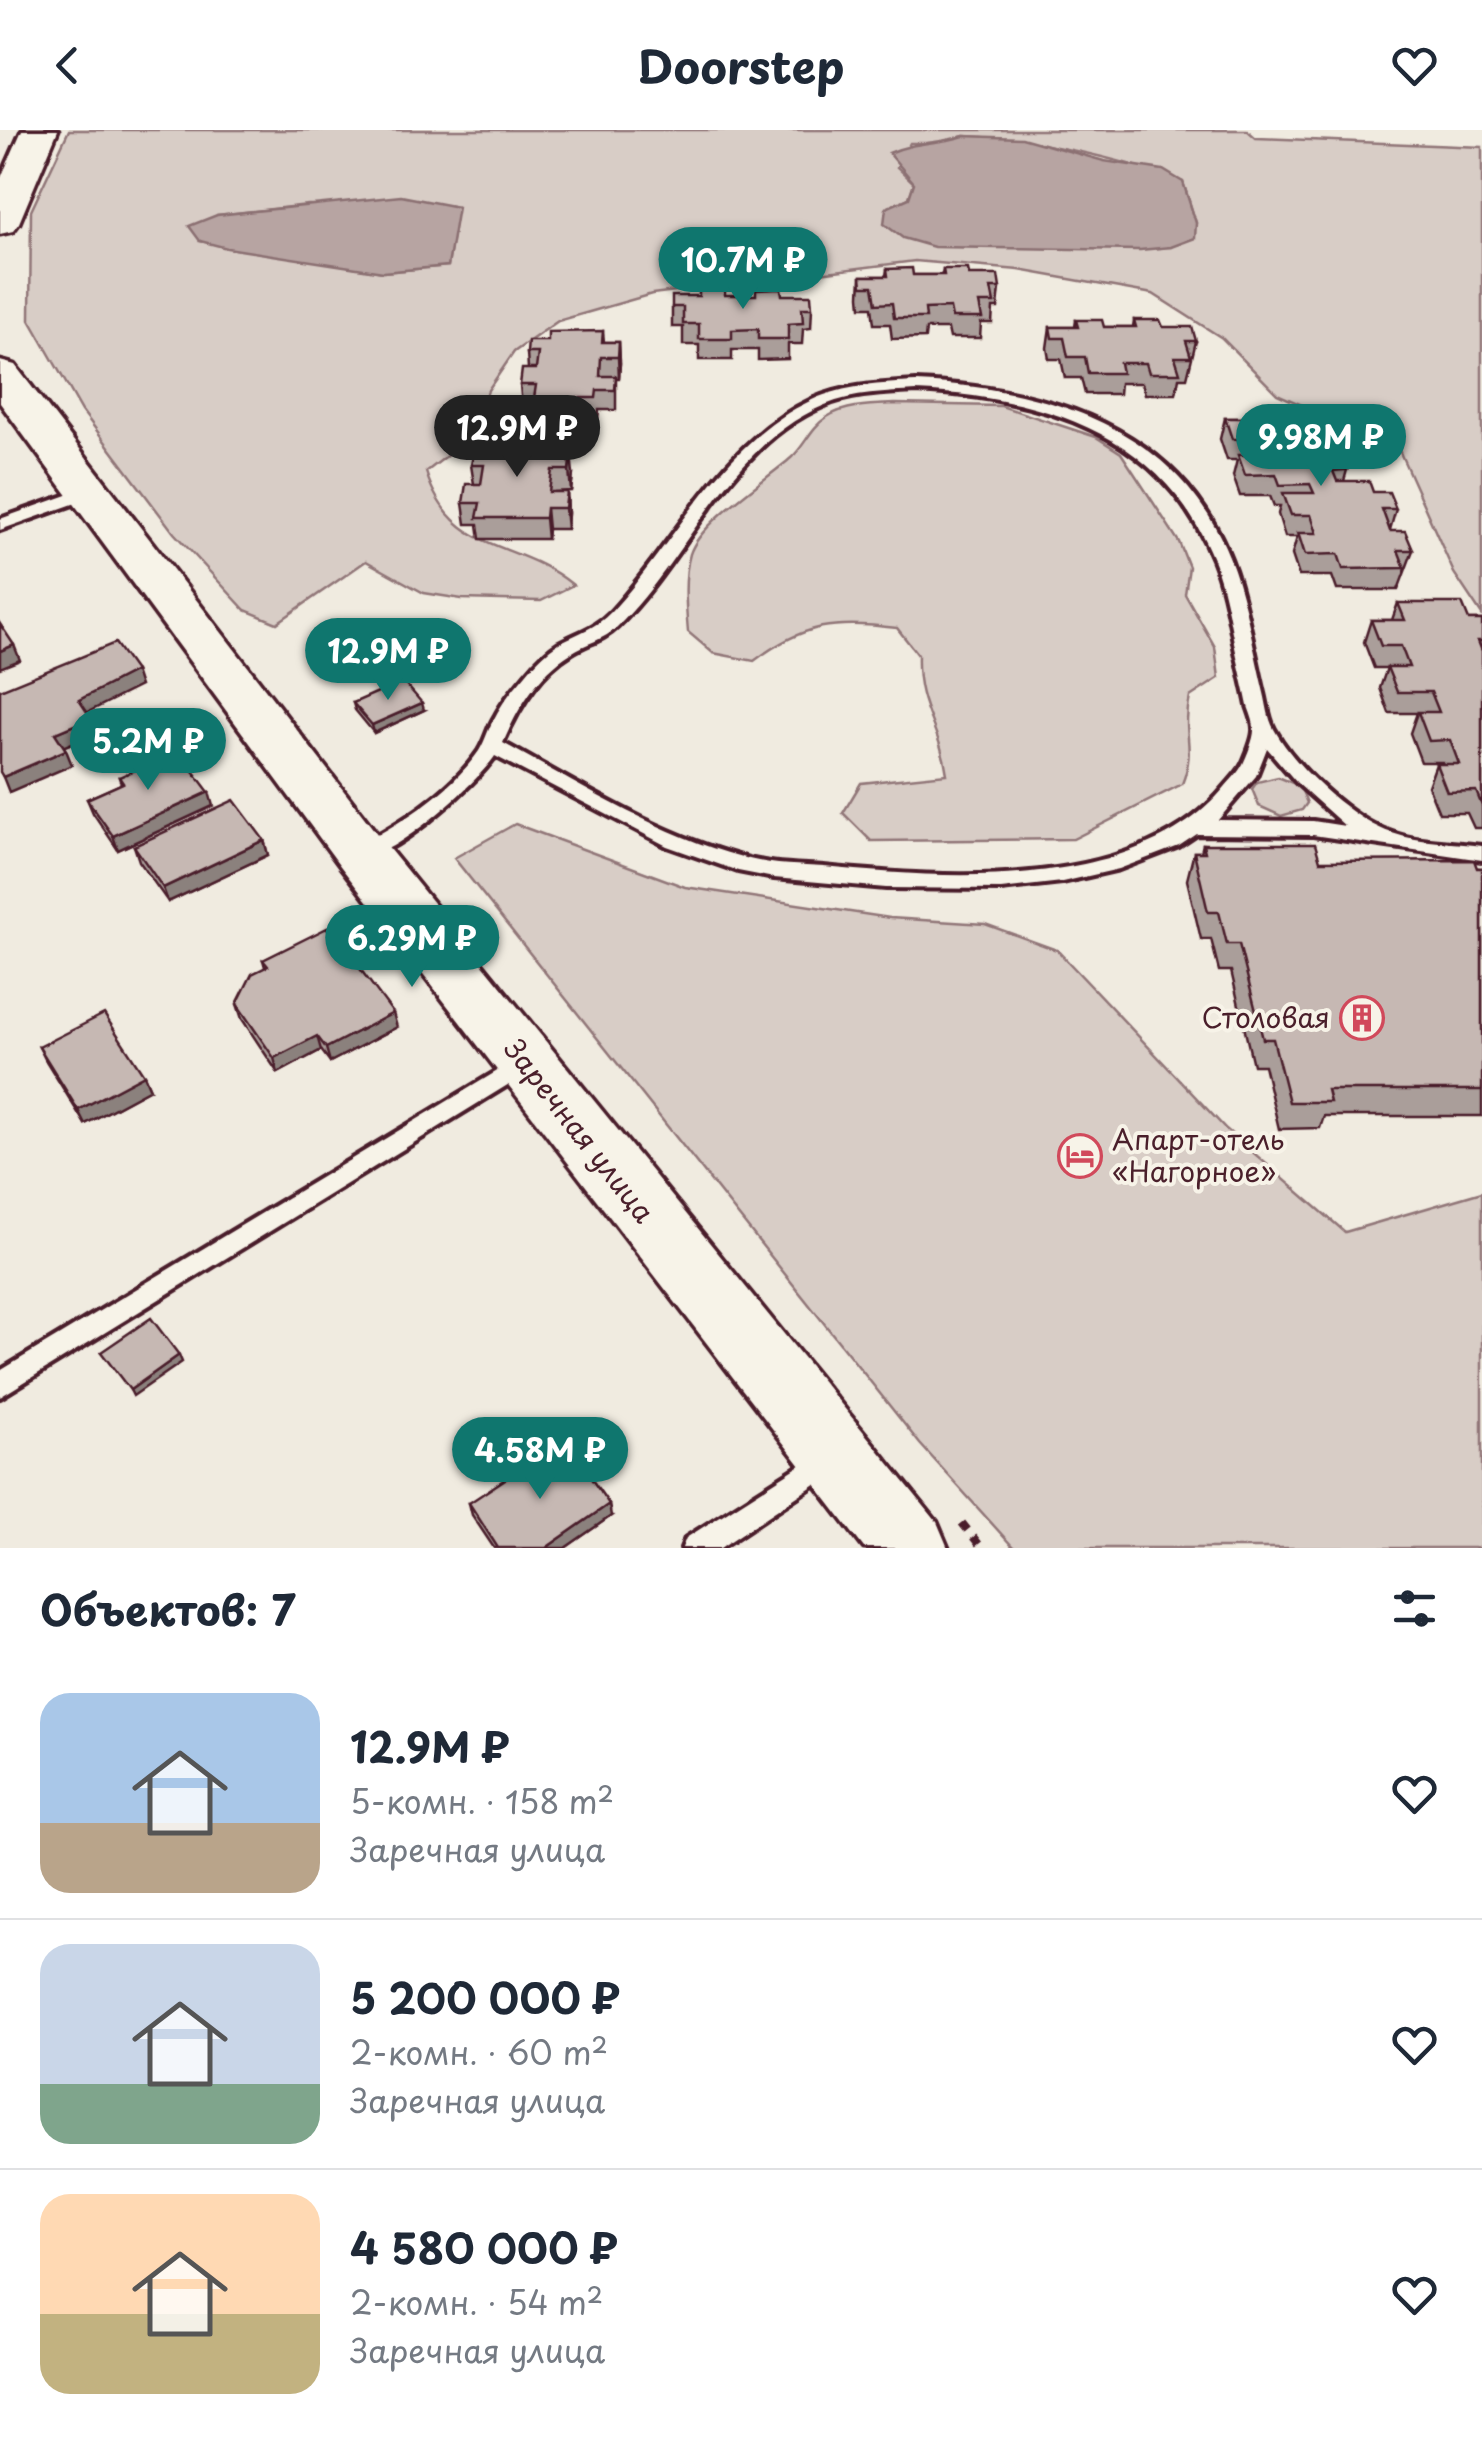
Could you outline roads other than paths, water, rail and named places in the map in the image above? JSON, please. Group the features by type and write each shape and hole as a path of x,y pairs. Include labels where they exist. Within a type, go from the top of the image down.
{"main road":[{"path":"0,223 40,130"},
{"name":"Заречная улица","path":"0,374 361,853 835,1457 911,1548"}],"lane":[{"path":"361,853 407,829 492,746 503,717 556,654 608,626 760,438 802,410 857,391 916,384 1043,401 1102,423 1149,459 1186,498 1220,555 1264,728 1292,767 1332,804 1386,839"},
{"path":"0,525 87,493"},
{"path":"492,746 629,818 740,865 877,881 1018,881 1126,862 1194,827 1229,799 1250,770 1264,728"},
{"path":"1194,827 1313,828 1482,853"},
{"path":"0,1385 526,1063"},
{"path":"696,1548 835,1457"}],"place":[{"name":"Столовая","path":"1362,1018"},
{"name":"Апарт-отель «Нагорное»","path":"1080,1156"}]}
